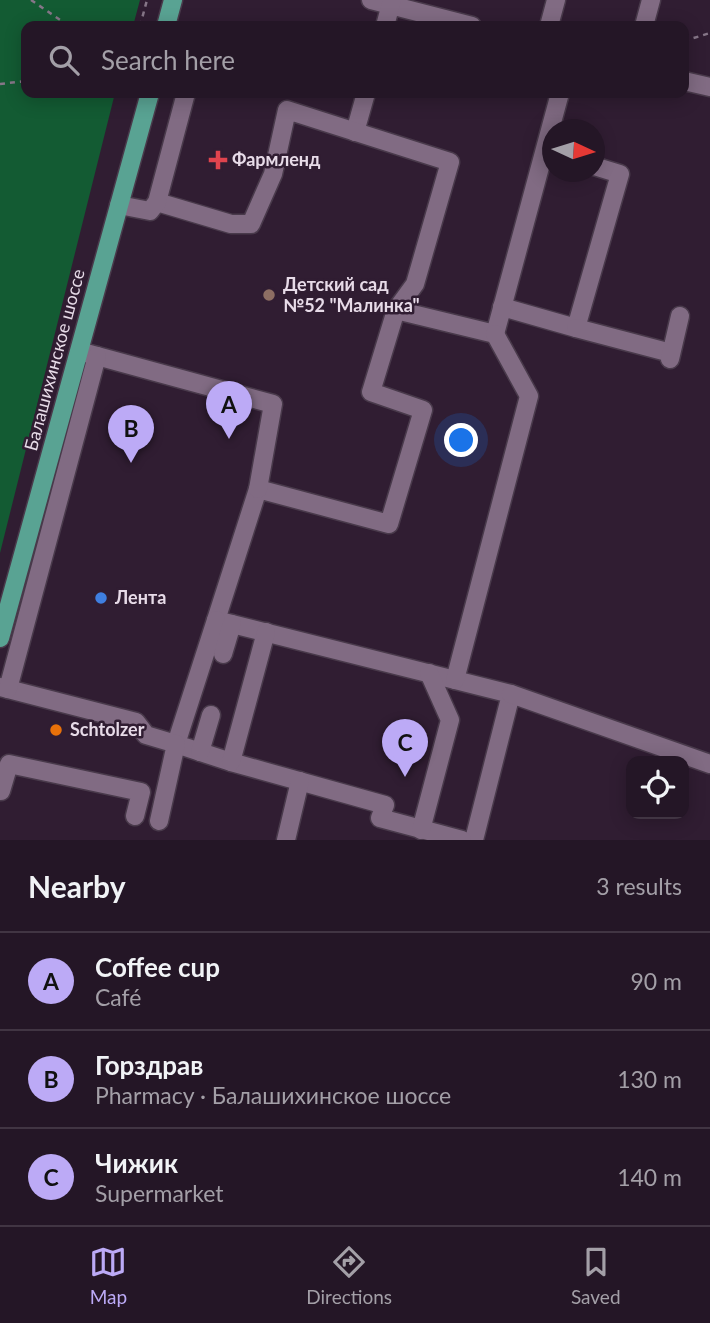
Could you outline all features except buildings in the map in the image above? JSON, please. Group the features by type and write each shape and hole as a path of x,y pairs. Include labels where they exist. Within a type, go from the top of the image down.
{"main road":[{"path":"167,21 173,0"},
{"name":"Балашихинское шоссе","path":"0,638 88,353 120,205 149,98"}],"lane":[{"path":"370,0 391,3 454,21"},
{"path":"550,21 555,0"},
{"path":"645,21 650,0"},
{"path":"386,21 391,3"},
{"path":"689,82 710,87"},
{"path":"120,205 150,211 157,202 185,98"},
{"path":"355,132 365,98"},
{"path":"555,119 559,98"},
{"path":"157,202 231,224 251,223 273,174 287,110 450,162 415,284 396,310 372,392 423,410 389,524 258,489"},
{"path":"576,328 620,174 605,169"},
{"path":"455,680 529,396 495,334 542,173"},
{"path":"502,307 671,356 680,316"},
{"path":"396,310 495,334"},
{"path":"159,821 176,744 224,622 258,489 273,404 88,353 4,688 136,722 146,735 176,744 226,760 300,782 385,805 380,818 462,840"},
{"path":"224,622 510,694 710,764"},
{"path":"223,654 224,622"},
{"path":"226,760 266,632"},
{"path":"421,830 450,720 429,673"},
{"path":"474,840 510,694"},
{"path":"226,760 234,711"},
{"path":"200,752 211,715"},
{"path":"1,791 9,764 141,792 135,816"},
{"path":"286,840 300,782"}],"path":[{"path":"31,0 62,21"},
{"path":"141,21 147,0"},
{"path":"689,39 710,33"},
{"path":"0,84 21,82"}],"green space":[{"path":"0,0 140,0 134,21 21,21 21,98 114,98 0,553"}],"place":[{"name":"Фармленд","path":"218,160"},
{"name":"Детский сад №52 \"Малинка\"","path":"269,295"},
{"name":"Coffee cup","path":"229,439"},
{"name":"Горздрав","path":"131,463"},
{"name":"Лента","path":"101,598"},
{"name":"Schtolzer","path":"56,730"},
{"name":"Чижик","path":"405,777"}]}
